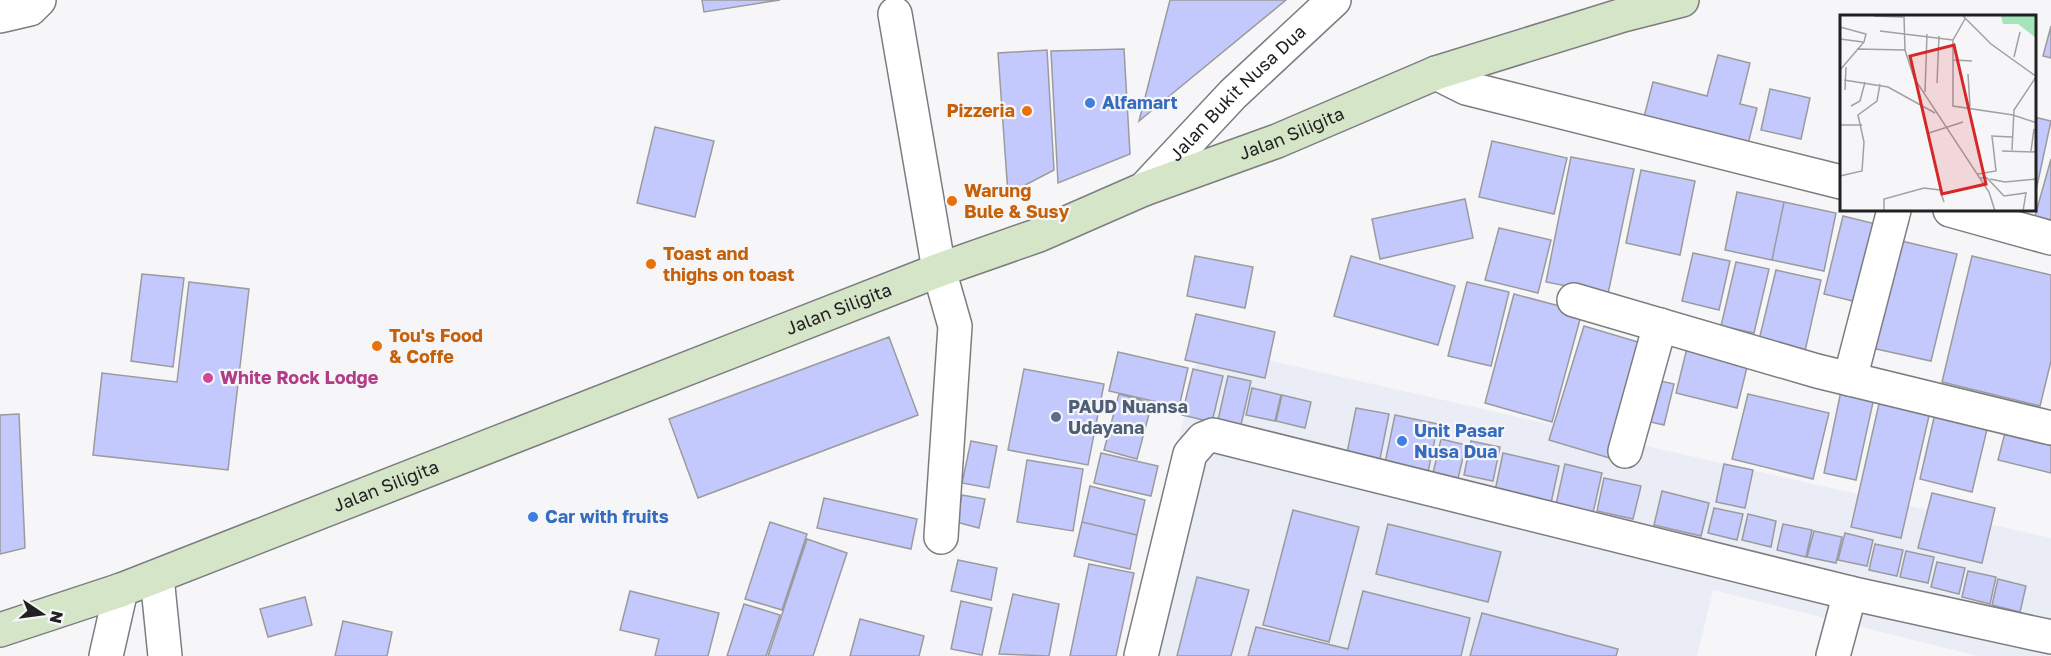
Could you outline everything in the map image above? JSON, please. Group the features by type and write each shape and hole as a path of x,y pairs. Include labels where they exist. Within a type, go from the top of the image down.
{"main road":[{"name":"Jalan Siligita","path":"0,630 157,577 939,270 1039,235 1144,189 1277,141 1436,73 1623,15 1682,0"}],"street":[{"path":"0,16 30,9 39,0"},
{"name":"Jalan Bukit Nusa Dua","path":"1144,189 1233,94 1334,0"},
{"path":"895,14 939,270 955,326 941,537"},
{"path":"1436,73 1466,88 1840,182"},
{"path":"1850,379 1893,212"},
{"path":"1957,212 2051,237"},
{"path":"1574,300 1850,379 2051,428"},
{"path":"1625,451 1660,325"},
{"path":"1141,656 1190,454 1203,439 1213,435 1850,593 2051,637"},
{"path":"157,577 165,656"},
{"path":"1833,656 1850,593"},
{"path":"87,656 110,594"},
{"path":"106,656 110,594"}],"shaded area":[{"name":"Unit Pasar Nusa Dua","path":"1201,345 2051,538 2051,656 1978,656 1713,590 1697,656 1127,656"}],"building":[{"path":"702,0 780,0 704,12"},
{"path":"1170,0 1286,0 1139,121"},
{"path":"2051,26 2051,58 2043,56"},
{"name":"Alfamart","path":"1124,49 1130,154 1058,183 1051,51"},
{"name":"Pizzeria","path":"1047,50 1054,170 1008,194 998,53"},
{"path":"1718,55 1750,63 1740,104 1757,108 1748,144 1644,117 1653,82 1707,96"},
{"path":"1770,89 1810,98 1801,139 1761,130"},
{"path":"2036,117 2051,121 2036,191"},
{"path":"655,127 714,141 695,217 637,203"},
{"path":"1492,141 1567,158 1554,214 1479,197"},
{"path":"1571,157 1634,169 1608,294 1546,282"},
{"path":"2051,159 2051,221 2035,216"},
{"path":"1641,170 1695,181 1680,255 1626,243"},
{"path":"1737,192 1784,202 1772,260 1725,250"},
{"path":"1465,199 1473,238 1380,259 1372,219"},
{"path":"1784,202 1836,213 1824,271 1772,260"},
{"path":"1843,216 1880,225 1861,303 1824,294"},
{"path":"1499,228 1551,240 1538,293 1485,280"},
{"path":"1893,239 1957,254 1931,361 1867,347"},
{"path":"1693,253 1730,261 1719,310 1682,301"},
{"path":"1195,256 1253,267 1245,308 1187,296"},
{"path":"1351,256 1455,286 1438,345 1334,316"},
{"path":"1972,256 2051,275 2051,361 2040,406 1942,382"},
{"path":"1736,262 1769,269 1754,333 1721,326"},
{"path":"1776,270 1821,280 1805,351 1759,340"},
{"path":"142,274 184,278 173,367 131,361"},
{"name":"White Rock Lodge","path":"189,282 249,289 228,470 93,455 102,373 177,382"},
{"path":"1467,282 1509,292 1491,366 1448,356"},
{"path":"1514,294 1582,312 1552,422 1485,403"},
{"path":"1196,314 1275,332 1265,378 1185,360"},
{"path":"1584,326 1648,345 1613,459 1549,440"},
{"path":"889,337 918,415 698,498 669,419"},
{"path":"1687,348 1748,363 1737,408 1676,393"},
{"path":"1118,352 1188,368 1179,407 1109,391"},
{"name":"PAUD Nuansa Udayana","path":"1024,369 1104,384 1088,465 1008,450"},
{"path":"1193,369 1223,376 1212,422 1182,415"},
{"path":"1228,376 1251,381 1241,425 1218,420"},
{"path":"1652,379 1674,384 1664,425 1642,420"},
{"path":"1842,386 1875,393 1856,480 1824,473"},
{"path":"1252,388 1281,395 1275,421 1246,415"},
{"path":"1119,394 1152,403 1137,459 1104,450"},
{"path":"1748,394 1829,413 1813,479 1732,459"},
{"path":"1282,395 1311,402 1305,428 1276,421"},
{"path":"1881,395 1931,407 1901,538 1851,527"},
{"path":"1356,408 1389,414 1379,464 1346,458"},
{"path":"1936,409 1989,421 1972,492 1920,479"},
{"path":"19,414 25,548 0,554 0,415"},
{"path":"1395,415 1438,424 1427,477 1384,468"},
{"path":"2006,429 2051,440 2051,473 1998,460"},
{"path":"1441,439 1466,445 1458,478 1433,473"},
{"path":"971,441 997,446 989,488 962,483"},
{"path":"1471,441 1500,447 1493,481 1464,475"},
{"path":"1101,453 1158,466 1151,496 1094,483"},
{"path":"1503,453 1559,466 1551,503 1495,491"},
{"path":"1027,460 1083,469 1073,531 1017,522"},
{"path":"1565,464 1602,473 1592,517 1555,509"},
{"path":"1724,464 1753,470 1745,508 1716,502"},
{"path":"1604,478 1641,486 1633,519 1597,511"},
{"path":"1090,486 1145,500 1137,535 1082,522"},
{"path":"1662,491 1709,503 1701,536 1654,525"},
{"path":"1932,493 1995,508 1982,563 1918,548"},
{"path":"962,495 985,499 979,528 956,522"},
{"path":"824,498 917,519 911,549 817,528"},
{"path":"1714,508 1743,514 1737,540 1708,533"},
{"path":"1293,510 1359,527 1329,642 1263,625"},
{"path":"1748,514 1776,521 1771,547 1742,540"},
{"path":"770,522 807,534 782,610 745,599"},
{"path":"1082,522 1137,535 1130,569 1074,556"},
{"path":"1388,524 1501,552 1488,602 1376,574"},
{"path":"1783,524 1812,530 1806,557 1777,550"},
{"path":"1814,531 1842,537 1836,563 1807,557"},
{"path":"1845,533 1873,540 1867,566 1838,560"},
{"path":"807,539 847,553 813,656 768,656"},
{"path":"1875,544 1903,550 1897,576 1869,570"},
{"path":"1906,551 1934,557 1928,583 1900,577"},
{"path":"958,560 997,568 991,600 951,591"},
{"path":"1937,562 1965,568 1959,594 1931,587"},
{"path":"1089,564 1134,573 1116,656 1070,656"},
{"path":"1968,571 1996,577 1990,604 1962,597"},
{"path":"1197,577 1249,590 1231,656 1177,656"},
{"path":"1998,579 2026,586 2020,612 1992,605"},
{"path":"630,591 719,613 708,656 655,656 659,639 620,630"},
{"path":"1363,591 1470,618 1461,656 1248,656 1256,627 1348,649"},
{"path":"1013,594 1059,604 1049,656 999,654"},
{"path":"305,597 312,625 268,637 260,609"},
{"path":"961,601 992,608 982,655 951,649"},
{"path":"744,604 780,615 766,656 727,656"},
{"path":"1482,613 1618,649 1616,656 1470,656"},
{"path":"860,619 924,636 919,656 850,656"},
{"path":"343,621 392,632 387,656 335,656"}],"place":[{"name":"Alfamart","path":"1090,103"},
{"name":"Pizzeria","path":"1027,111"},
{"name":"Warung Bule & Susy","path":"952,201"},
{"name":"Toast and thighs on toast","path":"651,264"},
{"name":"Tou's Food & Coffe","path":"377,346"},
{"name":"White Rock Lodge","path":"208,378"},
{"name":"PAUD Nuansa Udayana","path":"1056,417"},
{"name":"Unit Pasar Nusa Dua","path":"1402,441"},
{"name":"Car with fruits","path":"533,517"}]}
